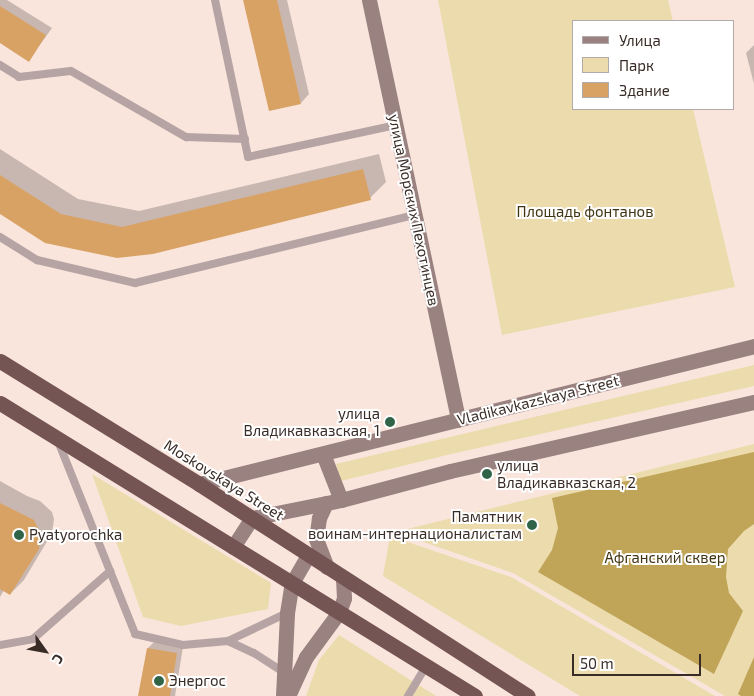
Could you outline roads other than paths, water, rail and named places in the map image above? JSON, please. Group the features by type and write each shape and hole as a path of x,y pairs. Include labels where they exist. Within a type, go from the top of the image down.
{"highway":[{"name":"Moskovskaya Street","path":"0,360 199,484 528,696"},
{"path":"0,403 475,696"}],"main road":[{"name":"улица Морских Пехотинцев","path":"369,0 458,420"},
{"name":"Vladikavkazskaya Street","path":"199,484 754,346"},
{"path":"233,546 252,518 334,502 450,471 754,402"},
{"path":"323,454 334,502"},
{"path":"326,567 316,539 319,518 334,502"},
{"path":"283,696 287,613 292,583 308,554"},
{"path":"288,696 306,657 339,612 344,598 343,578"}],"lane":[{"path":"214,0 248,157 396,125"},
{"path":"0,64 19,77 71,71 186,137 245,139"},
{"path":"0,237 37,260 135,283 415,215"},
{"path":"56,437 134,634 183,645 228,641 287,613"},
{"path":"0,645 34,639 110,571"},
{"path":"228,641 254,653 285,673"},
{"path":"408,696 426,666"}],"place":[{"name":"улица Владикавказская, 1","path":"390,422"},
{"name":"улица Владикавказская, 2","path":"487,474"},
{"name":"Памятник воинам-интернационалистам","path":"532,525"},
{"name":"Pyatyorochka","path":"19,535"},
{"name":"Энергос","path":"159,681"}],"park label":[{"name":"Площадь фонтанов","path":"585,212"},
{"name":"Афганский сквер","path":"665,558"}]}
